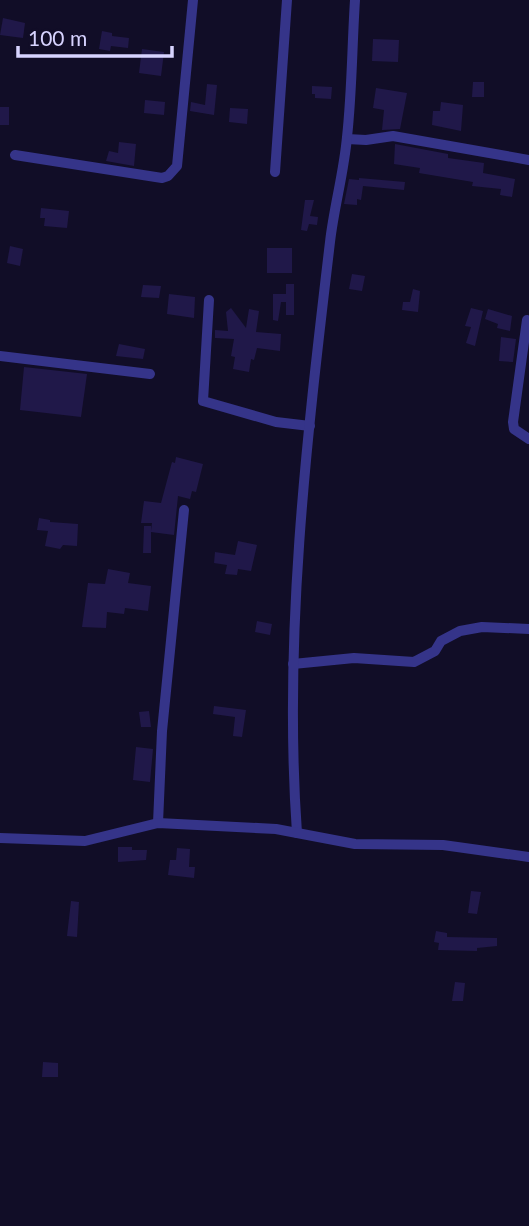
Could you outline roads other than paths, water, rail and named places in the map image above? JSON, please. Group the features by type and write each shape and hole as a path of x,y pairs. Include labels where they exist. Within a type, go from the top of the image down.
{"street":[{"path":"15,155 168,176 177,166 193,0"},
{"path":"275,172 287,0"},
{"path":"296,833 293,789 293,664 296,594 310,426 331,238 347,139 355,0"},
{"path":"347,139 366,140 393,136 529,160"},
{"path":"209,300 203,401 276,422 310,426"},
{"path":"527,320 513,422 514,429 529,439"},
{"path":"0,356 150,374"},
{"path":"158,823 162,732 184,510"},
{"path":"293,664 354,658 414,662 435,651 441,641 460,631 482,627 529,629"},
{"path":"0,838 85,841 158,823 276,829 355,844 443,845 529,856"}]}
